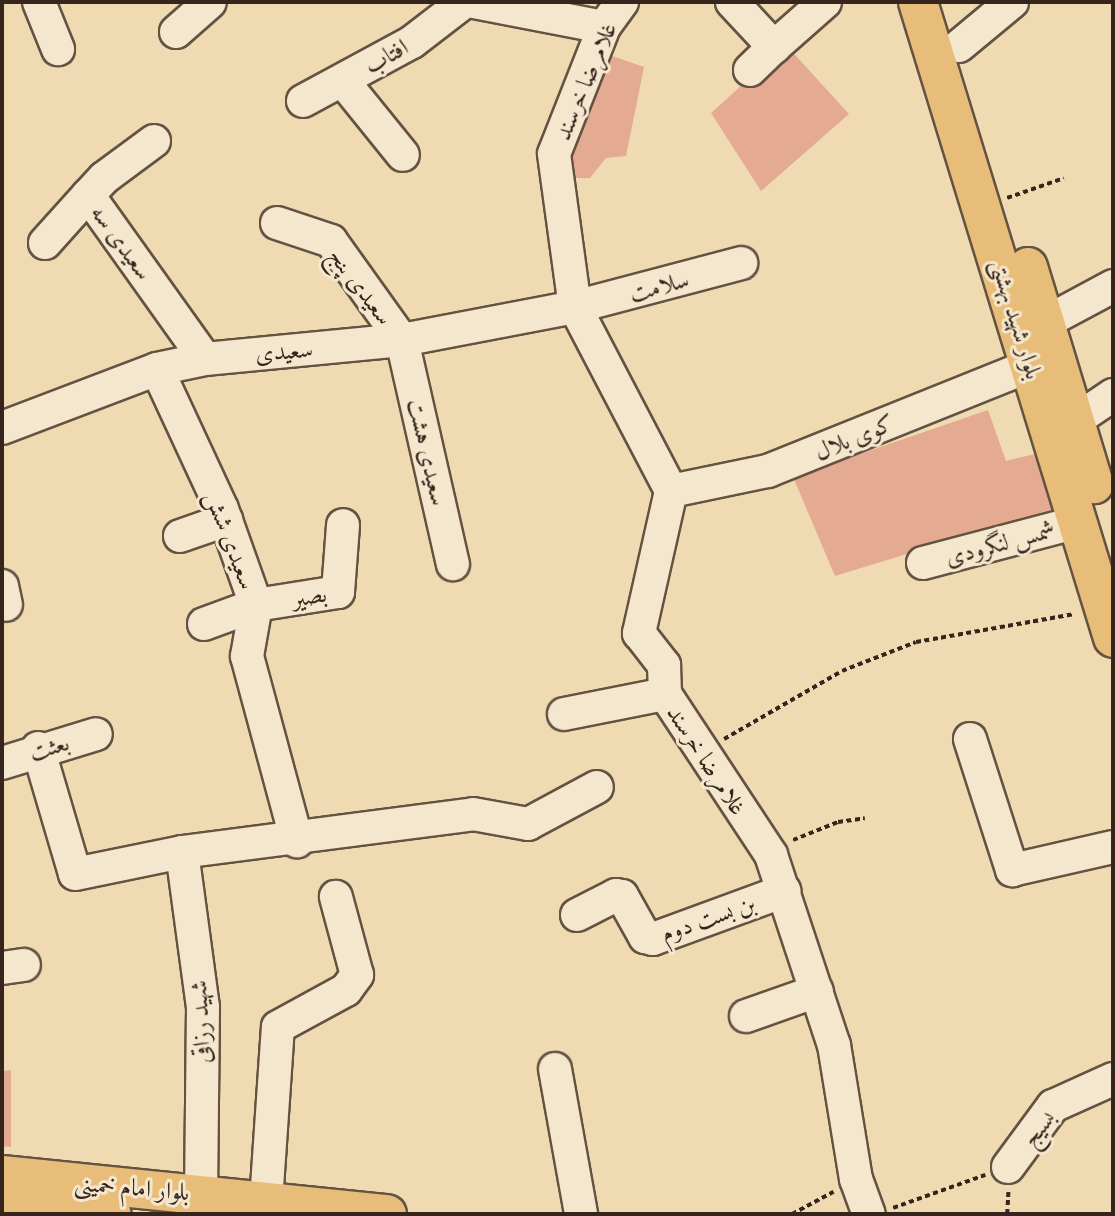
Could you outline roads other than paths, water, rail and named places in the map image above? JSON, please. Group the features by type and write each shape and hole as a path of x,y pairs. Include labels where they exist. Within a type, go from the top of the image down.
{"main road":[{"name":"بلوار شهید بهشتی","path":"918,2 1078,522 1110,612"},
{"name":"بلوار شهید بهشتی","path":"946,2 1005,199 1076,420 1113,553"},
{"name":"بلوار امام خمینی","path":"2,1175 201,1193 387,1214"},
{"name":"بلوار امام خمینی","path":"2,1204 112,1214"}],"street":[{"path":"39,2 58,49"},
{"path":"176,32 210,2"},
{"name":"افتاب","path":"303,101 412,42 464,2"},
{"name":"غلامرضا خرسند","path":"622,2 604,27 554,154 575,307 671,491 639,633 664,665 665,694 701,753 771,855 834,1045 856,1179 878,1212"},
{"path":"732,2 774,47"},
{"path":"750,70 825,2"},
{"path":"959,46 1012,2"},
{"path":"494,3 604,27"},
{"path":"343,81 403,155"},
{"name":"سعیدی سه","path":"154,141 104,178 88,195 205,359"},
{"path":"45,243 88,195"},
{"name":"سعیدی پنج","path":"277,223 331,241 402,340"},
{"name":"سلامت","path":"575,307 741,263"},
{"path":"1046,322 1113,286"},
{"name":"سعیدی","path":"2,428 157,369 205,359 402,340 575,307"},
{"name":"سعیدی هشت","path":"402,340 453,564"},
{"name":"کوی بلال","path":"671,491 768,471 1031,365"},
{"name":"سعیدی شش","path":"157,369 226,520 256,605 247,656 296,841"},
{"path":"1076,420 1113,395"},
{"path":"180,536 226,520"},
{"name":"شمس لنگرودی","path":"923,563 1078,522"},
{"name":"بصیر","path":"256,605 338,592 343,525"},
{"path":"204,624 256,605"},
{"path":"564,714 665,694"},
{"name":"بعثت","path":"2,763 38,748 96,734"},
{"path":"970,739 1012,870 1111,856"},
{"path":"38,748 75,874 181,852 296,841 472,814 528,824 597,787"},
{"name":"شهید رزاقی","path":"181,852 203,1007 201,1193"},
{"name":"بن بست دوم","path":"577,915 616,895 622,896 645,937 653,939 784,891"},
{"path":"266,1202 278,1027 346,990 357,975 336,897"},
{"path":"746,1016 817,991"},
{"path":"555,1069 581,1214"},
{"name":"بسیج","path":"1008,1167 1053,1106 1113,1079"}]}
